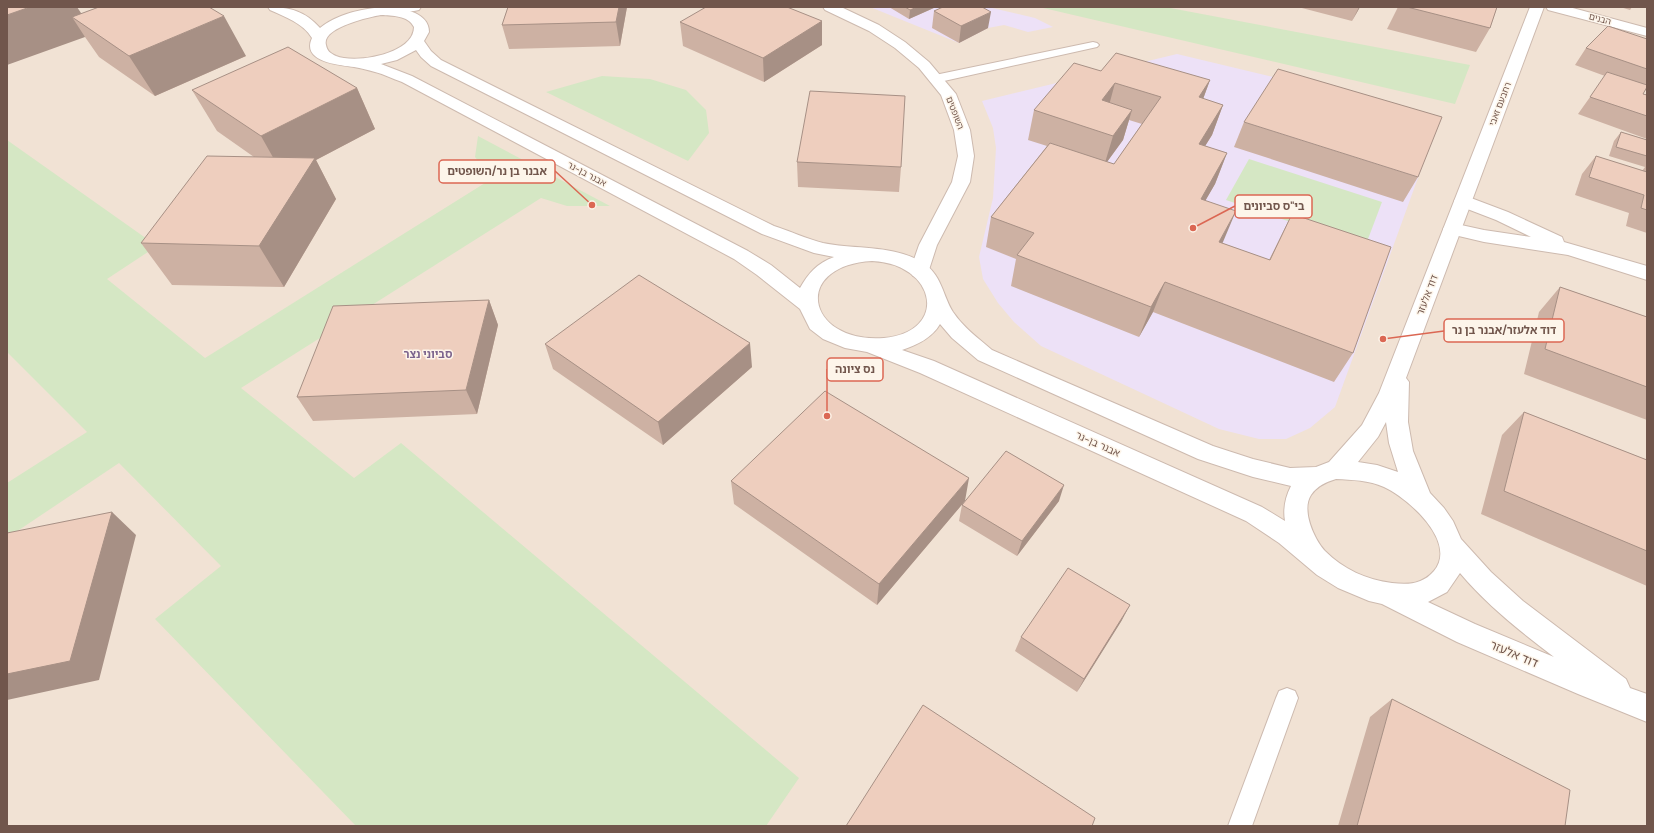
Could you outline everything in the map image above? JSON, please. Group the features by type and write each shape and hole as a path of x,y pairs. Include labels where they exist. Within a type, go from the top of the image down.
{"street":[{"path":"275,7 307,22 316,29 320,38"},
{"path":"337,9 355,14 364,14 414,7"},
{"name":"השופטים","path":"830,7 854,17 900,44 924,66 948,94 962,130 966,156 961,182 928,245 920,271"},
{"name":"רחבעם זאבי","path":"1449,236 1537,7"},
{"name":"הבנים","path":"1553,7 1647,31"},
{"name":"הבנים","path":"1574,7 1647,31"},
{"path":"364,14 336,23 326,30 320,38 318,45 320,52 328,58 340,62 357,63 375,61 392,56 407,49 418,41 422,33 422,25 417,19 408,14 381,12"},
{"path":"418,41 426,54 436,63 768,230 821,249 893,258 912,265 933,284 945,316 961,336 985,355 1206,453 1253,468 1290,477 1326,473 1357,470 1379,474 1400,484 1420,498 1434,512 1446,529 1452,546 1451,563 1444,578 1431,589 1413,595 1390,595 1371,592 1352,584 1334,573 1316,558 1303,539 1296,519 1295,501 1303,486 1326,473"},
{"name":"אבנר בן-נר","path":"357,63 383,69 407,79 741,255 764,270 808,305"},
{"path":"1463,201 1540,233 1570,249"},
{"path":"1449,236 1484,236 1570,249 1647,274"},
{"name":"דוד אלעזר","path":"1326,473 1355,450 1370,431 1390,393 1449,236"},
{"path":"871,255 850,257 831,265 817,276 809,289 808,305 814,320 828,334 848,342 870,346 894,344 914,337 929,325 935,315 938,299"},
{"name":"אבנר בן-נר","path":"870,346 927,367 1254,514 1288,536 1316,558"},
{"name":"דוד אלעזר","path":"1399,369 1396,410 1398,436 1408,469 1420,498"},
{"name":"דוד אלעזר","path":"1452,546 1482,580 1514,609 1568,653 1644,707"},
{"name":"דוד אלעזר","path":"1390,595 1466,633 1644,707"}],"lane":[{"path":"935,79 1093,45"},
{"path":"1240,826 1287,698"}],"shaded area":[{"path":"7,7 1647,7 1647,826 7,826"},
{"path":"870,7 988,7 1035,18 1053,27 1028,32 1004,25 988,28 959,43"},
{"path":"1177,54 1440,117 1335,407 1310,428 1286,439 1259,439 1219,429 1041,346 1014,322 998,303 983,279 979,257 993,198 996,148 993,128 982,101"}],"green space":[{"path":"1039,7 1165,7 1470,65 1455,104"},
{"path":"602,76 650,79 686,90 706,110 709,133 688,161 546,92"},
{"path":"478,136 610,206 567,206 541,198 241,388 354,478 401,443 799,778 766,826 356,826 155,619 221,566 119,463 7,538 7,483 87,432 7,352 7,140 157,246 107,279 205,358 493,178 475,157"},
{"path":"1249,159 1382,202 1365,247 1226,200"}],"building":[{"path":"7,7 30,7 7,15"},
{"path":"99,7 209,7 224,16 129,56 72,17"},
{"path":"508,7 619,7 616,22 502,25"},
{"path":"706,7 787,7 822,21 763,58 680,22"},
{"path":"905,7 917,7 910,10"},
{"path":"943,7 982,7 991,12 961,26 934,11"},
{"path":"1407,7 1497,7 1490,28"},
{"path":"1608,26 1647,39 1647,69 1586,48"},
{"path":"288,47 357,88 261,136 192,90"},
{"path":"1116,53 1210,80 1199,97 1223,105 1199,144 1227,153 1201,199 1236,211 1219,242 1270,260 1292,214 1391,247 1353,353 1165,282 1151,307 1017,255 1034,233 991,217 1050,143 1114,164 1161,97 1115,83 1102,100 1132,110 1113,136 1034,110 1074,63 1101,71"},
{"path":"1278,69 1442,117 1418,177 1244,122"},
{"path":"1607,72 1647,85 1643,94 1647,95 1647,116 1590,97"},
{"path":"810,91 905,96 901,167 797,162"},
{"path":"1621,132 1647,140 1647,156 1616,147"},
{"path":"207,156 315,158 259,246 141,243"},
{"path":"1596,156 1647,172 1647,210 1641,208 1644,195 1589,177"},
{"path":"639,275 750,343 658,422 545,344"},
{"path":"1560,287 1647,317 1647,387 1545,349"},
{"path":"489,300 466,390 297,397 333,306"},
{"path":"825,391 969,478 879,584 731,481"},
{"path":"1524,412 1647,460 1647,551 1504,491"},
{"path":"1006,451 1064,485 1022,541 962,505"},
{"path":"112,512 70,661 7,674 7,533"},
{"path":"1068,568 1130,605 1084,679 1021,637"},
{"path":"1392,699 1570,790 1565,826 1357,826"},
{"path":"923,705 1095,818 1092,826 846,826"}],"place":[{"name":"אבנר בן נר/השופטים","path":"592,205"},
{"name":"בי\"ס סביונים","path":"1193,228"},
{"name":"דוד אלעזר/אבנר בן נר","path":"1383,339"},
{"name":"נס ציונה","path":"827,416"}],"district":[{"name":"סביוני נצר","path":"428,354"}]}
